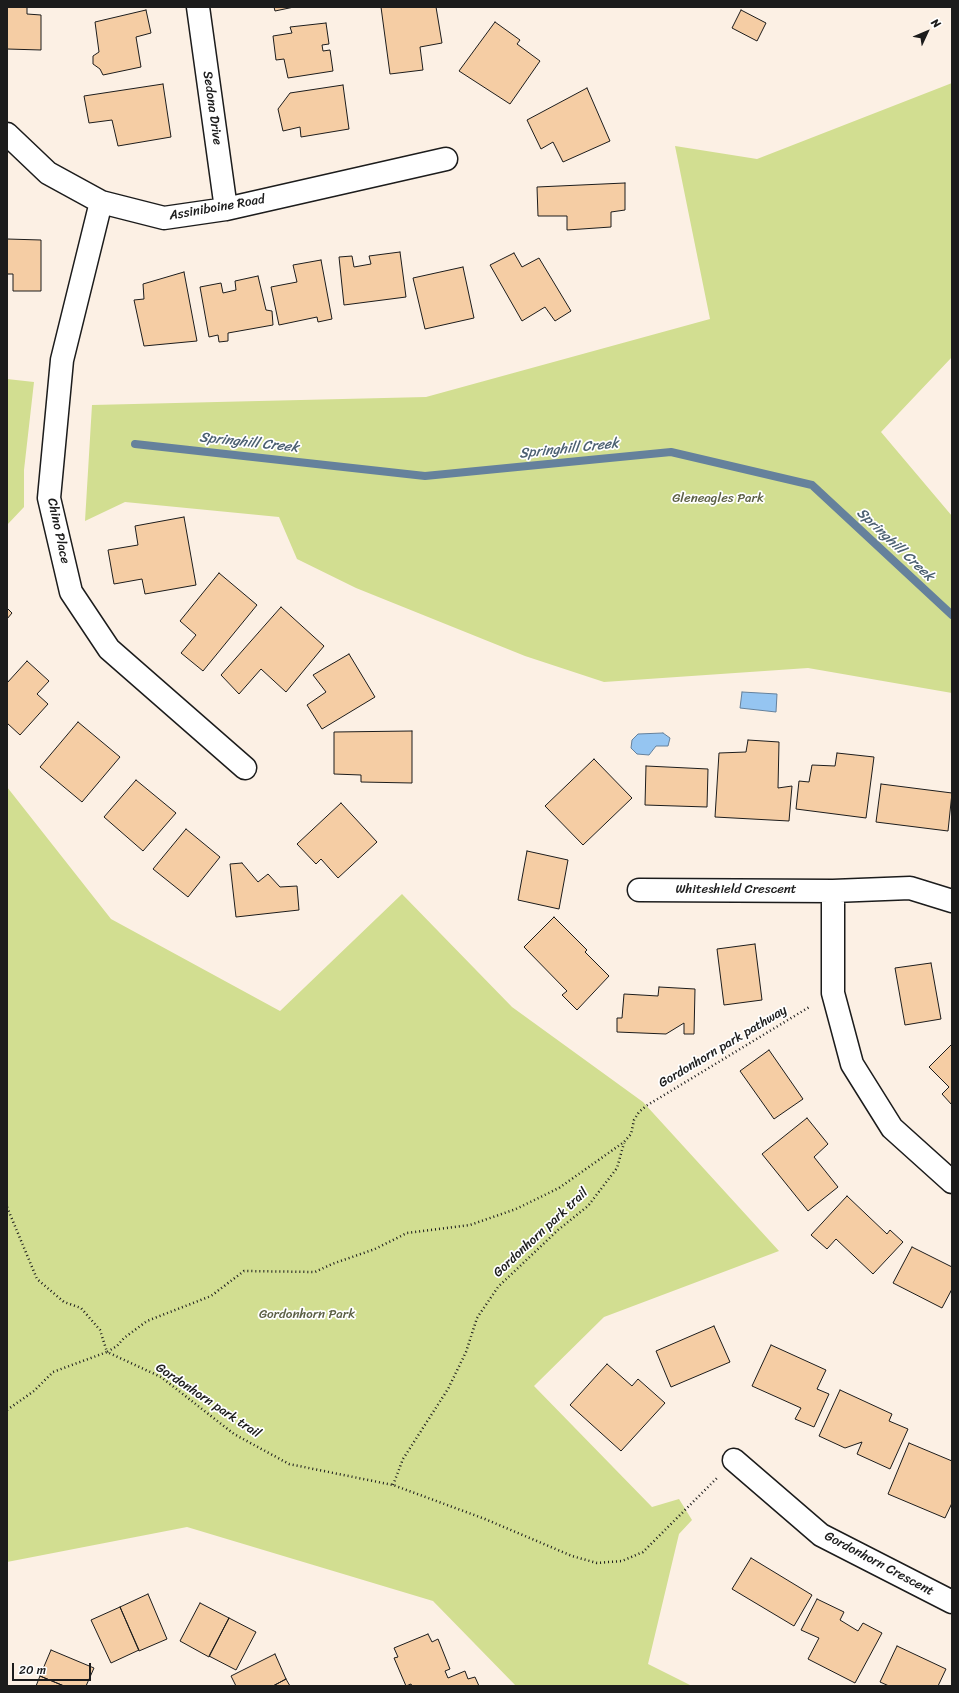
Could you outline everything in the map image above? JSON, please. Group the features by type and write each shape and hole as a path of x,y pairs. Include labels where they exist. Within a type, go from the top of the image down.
{"street":[{"name":"Sedona Drive","path":"198,7 226,209"},
{"name":"Assiniboine Road","path":"7,134 48,173 101,202 164,218 226,209 446,159"},
{"name":"Chino Place","path":"101,202 62,360 49,498 71,592 109,649 245,768"},
{"name":"Whiteshield Crescent","path":"639,890 833,890 910,888 952,901"},
{"path":"833,890 833,993 852,1064 892,1128 952,1182"},
{"name":"Gordonhorn Crescent","path":"734,1460 821,1534 952,1602"}],"path":[{"name":"Gordonhorn park pathway","path":"646,1106 811,1006"},
{"name":"Gordonhorn park trail","path":"7,1410 34,1391 53,1372 106,1352 147,1321 211,1296 244,1270 315,1272 332,1264 375,1249 407,1233 470,1225 516,1209 559,1188 624,1142 631,1134 634,1120 638,1112 646,1106"},
{"name":"Gordonhorn park trail","path":"393,1485 403,1459 448,1388 466,1352 477,1318 498,1287 558,1230 588,1206 617,1168 624,1142"},
{"path":"7,1207 37,1279 64,1302 81,1308 100,1330 106,1352"},
{"name":"Gordonhorn park trail","path":"106,1352 161,1377 234,1434 289,1464 393,1485 485,1519 572,1556 597,1563 622,1561 643,1552 734,1460"}],"green space":[{"name":"Gleneagles Park","path":"952,83 952,357 881,432 952,516 952,693 808,668 604,682 525,656 356,588 297,559 279,517 125,502 85,521 92,405 426,397 710,319 675,146 757,159"},
{"path":"7,379 34,382 24,470 24,507 7,525"},
{"name":"Gordonhorn Park","path":"7,787 111,919 280,1011 402,894 512,1007 643,1102 779,1251 604,1317 534,1386 652,1507 679,1499 692,1520 679,1534 648,1664 692,1686 516,1686 433,1601 187,1527 7,1562"}],"water":[{"path":"742,692 777,694 776,712 740,708"},
{"path":"663,733 670,738 668,746 656,746 649,755 637,754 631,748 632,740 638,734"}],"building":[{"path":"7,7 27,7 27,14 41,15 41,50 7,49"},
{"path":"274,7 294,7 275,11"},
{"path":"381,7 436,7 442,43 420,47 423,70 390,74"},
{"path":"146,10 151,33 136,37 141,67 103,75 100,69 93,64 93,56 99,52 95,22"},
{"path":"741,10 766,23 757,41 732,28"},
{"path":"495,22 520,40 517,44 540,61 510,104 459,71"},
{"path":"326,23 329,44 322,45 323,51 330,50 333,71 288,78 284,59 276,60 273,36 292,33 290,27"},
{"path":"163,84 171,137 118,146 112,120 89,123 84,96"},
{"path":"343,85 349,129 301,137 300,127 283,131 278,109 290,93"},
{"path":"587,88 610,141 563,162 553,142 541,149 527,120"},
{"path":"625,183 625,210 611,212 611,227 567,230 567,216 538,216 537,187"},
{"path":"7,239 41,240 41,291 13,291 13,274 7,274"},
{"path":"400,252 406,297 344,305 339,257 352,256 354,267 371,264 369,256"},
{"path":"514,253 522,267 539,258 571,311 555,321 545,307 522,321 490,265"},
{"path":"321,260 332,319 318,322 317,317 279,325 271,287 297,282 293,265"},
{"path":"463,267 474,318 425,329 413,278"},
{"path":"184,272 197,341 144,346 134,300 144,299 143,284"},
{"path":"258,276 266,310 272,311 273,325 228,333 228,341 219,342 218,335 209,337 200,287 221,283 223,293 236,290 235,281"},
{"path":"184,517 196,585 145,594 142,579 114,584 108,550 138,545 135,526"},
{"path":"219,573 257,605 203,671 181,653 196,635 180,621"},
{"path":"281,607 324,646 286,692 261,669 239,694 221,675"},
{"path":"7,608 12,613 7,619"},
{"path":"349,654 375,697 322,729 307,705 326,692 313,675"},
{"path":"27,661 49,681 37,694 48,704 20,735 7,723 7,683"},
{"path":"78,722 120,757 82,802 40,767"},
{"path":"412,731 412,783 361,782 361,775 334,774 334,732"},
{"path":"748,740 779,742 778,788 792,786 789,821 715,817 719,753 746,752"},
{"path":"837,753 874,757 866,818 796,809 799,781 809,782 812,765 835,766"},
{"path":"594,759 632,798 583,845 545,806"},
{"path":"646,766 708,769 707,807 645,805"},
{"path":"136,780 176,813 143,851 104,817"},
{"path":"881,784 952,793 948,831 876,822"},
{"path":"341,803 377,842 338,878 321,859 316,864 297,844"},
{"path":"186,829 220,857 188,897 153,869"},
{"path":"527,851 568,860 559,909 518,900"},
{"path":"242,863 258,882 268,874 280,887 297,886 299,910 236,917 230,864"},
{"path":"554,917 587,950 585,952 609,976 577,1010 562,995 567,991 524,947"},
{"path":"755,944 762,1000 724,1005 717,949"},
{"path":"931,963 941,1019 905,1025 895,968"},
{"path":"659,987 695,989 694,1034 684,1034 684,1023 666,1034 617,1032 617,1018 622,1018 624,994 658,996"},
{"path":"952,1044 952,1105 942,1094 949,1087 929,1067"},
{"path":"769,1050 803,1099 774,1119 740,1071"},
{"path":"807,1118 828,1144 814,1157 838,1187 808,1211 762,1154"},
{"path":"847,1196 887,1234 890,1230 903,1242 873,1274 836,1239 827,1249 811,1235"},
{"path":"912,1247 952,1267 952,1289 942,1308 893,1283"},
{"path":"714,1326 730,1362 671,1387 656,1351"},
{"path":"771,1345 826,1370 817,1389 829,1394 814,1427 795,1419 801,1408 752,1386"},
{"path":"607,1364 632,1386 638,1379 665,1403 621,1451 570,1405"},
{"path":"840,1390 892,1414 889,1421 908,1429 890,1469 857,1454 862,1442 845,1448 819,1436"},
{"path":"909,1443 952,1461 952,1503 945,1518 888,1494"},
{"path":"751,1558 812,1595 794,1626 732,1589"},
{"path":"148,1594 167,1639 139,1651 120,1607"},
{"path":"817,1599 844,1612 840,1620 858,1631 863,1623 882,1633 855,1683 808,1659 819,1638 801,1630"},
{"path":"200,1603 229,1618 209,1657 180,1641"},
{"path":"120,1607 139,1650 111,1663 91,1620"},
{"path":"229,1618 256,1632 236,1670 209,1656"},
{"path":"428,1634 432,1642 438,1639 450,1669 445,1671 448,1678 465,1671 468,1679 475,1677 479,1686 412,1686 411,1684 406,1686 394,1658 398,1657 394,1648"},
{"path":"897,1646 946,1669 938,1686 889,1686 880,1682"},
{"path":"51,1650 94,1668 86,1686 64,1686 40,1676"},
{"path":"275,1654 286,1679 273,1686 236,1686 231,1676"},
{"path":"40,1676 64,1686 36,1686"},
{"path":"286,1679 290,1686 273,1686"}],"waterway":[{"name":"Springhill Creek","path":"135,444 425,476 671,452 812,485 952,615"}]}
